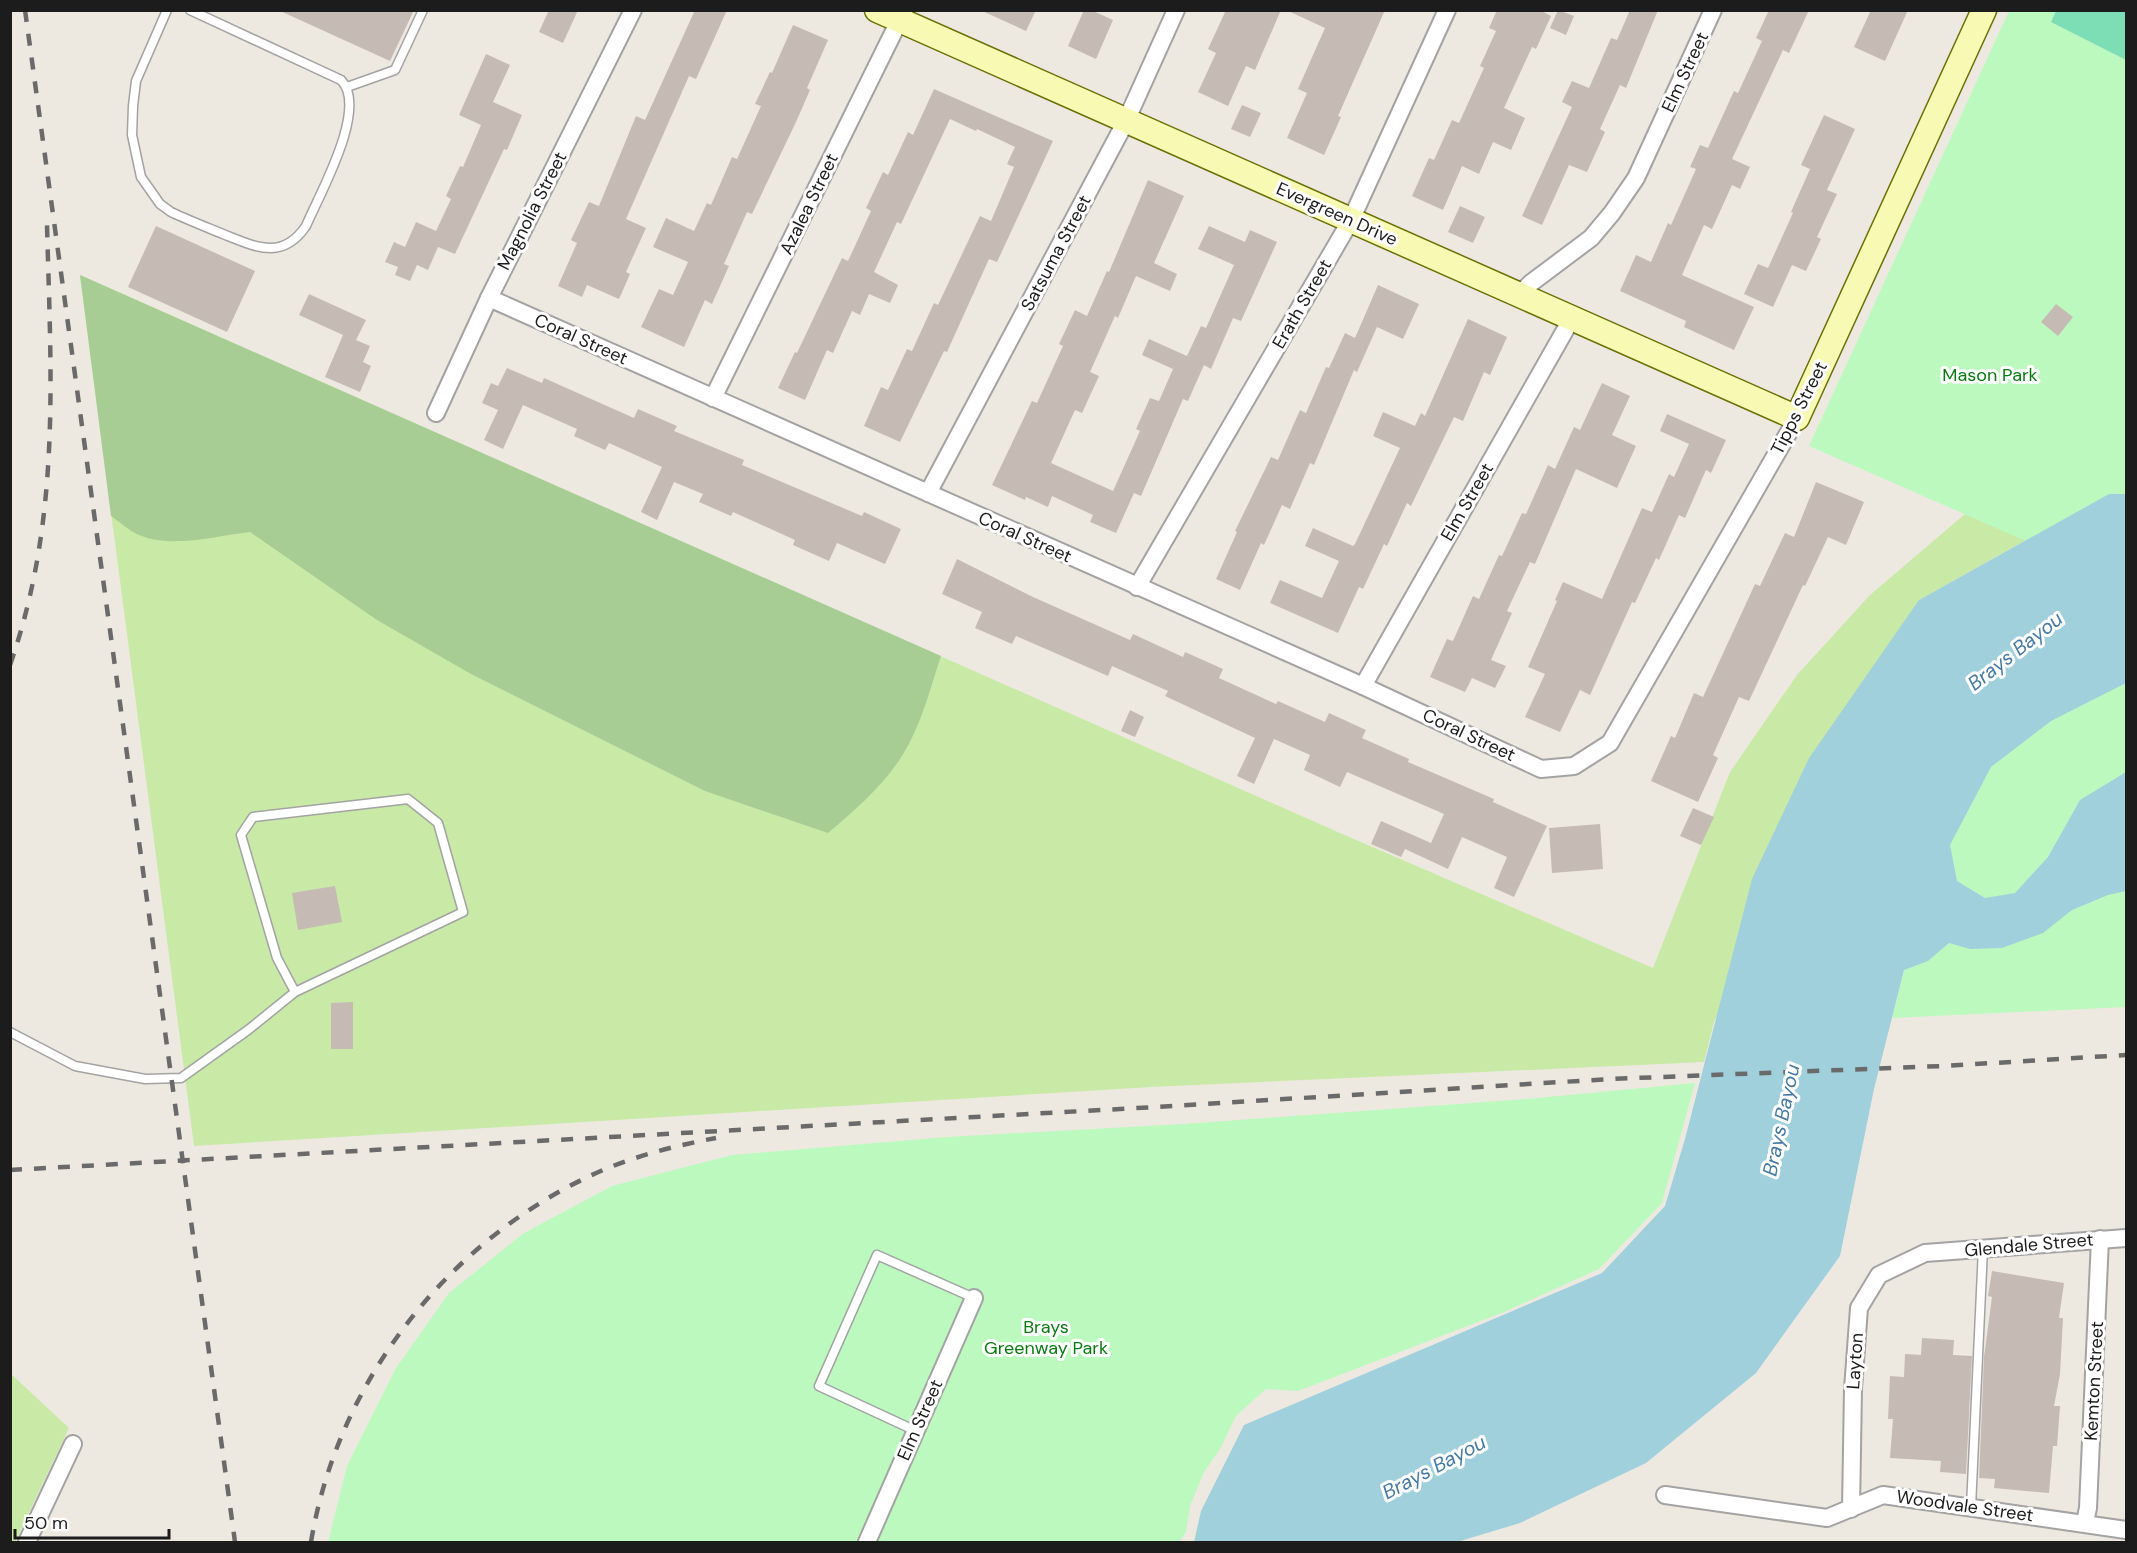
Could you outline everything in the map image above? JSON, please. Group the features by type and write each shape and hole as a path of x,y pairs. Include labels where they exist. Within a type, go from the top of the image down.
{"street":[{"name":"Magnolia Street","path":"436,413 489,298 633,10"},
{"name":"Evergreen Drive","path":"877,10 902,15 1126,121 1797,418"},
{"name":"Satsuma Street","path":"928,493 1126,121 1176,10"},
{"name":"Erath Street","path":"1137,587 1351,220 1447,10"},
{"name":"Elm Street","path":"1519,295 1531,283 1591,238 1612,213 1636,178 1713,10"},
{"name":"Tipps Street","path":"1563,767 1574,766 1610,743 1797,418 1984,10"},
{"name":"Azalea Street","path":"713,398 902,15"},
{"name":"Coral Street","path":"489,298 1363,686 1541,769 1563,767"},
{"name":"Elm Street","path":"1363,686 1572,318"},
{"name":"Glendale Street","path":"1931,1253 2127,1238"},
{"name":"Kemton Street","path":"2085,1522 2088,1508 2100,1239"},
{"name":"Layton","path":"1851,1509 1852,1389 1859,1308 1879,1275 1925,1253 1931,1253"},
{"name":"Elm Street","path":"867,1542 974,1298"},
{"path":"27,1542 73,1444"},
{"name":"Woodvale Street","path":"1665,1495 1827,1518 1883,1495 2085,1522 2127,1530"}],"lane":[{"path":"167,10 136,81 132,106 132,135 141,177 160,204 180,217 258,248 286,245 297,238 306,226 344,138 349,116 350,98 347,87 341,80 190,10"},
{"path":"347,87 395,70 423,10"},
{"path":"10,1032 75,1066 145,1079 182,1078 295,992 463,912 438,823 408,799 253,817 241,835 277,958 295,992"},
{"path":"1971,1507 1983,1248"},
{"path":"916,1431 819,1386 832,1356 877,1255 974,1298"}],"green space":[{"name":"Mason Park","path":"2009,11 2126,11 2126,1007 1892,1018 1924,892 2026,541 1809,446"},
{"path":"2056,11 2126,11 2126,60 2051,22"},
{"path":"80,275 1340,833 1653,968 1730,772 1797,675 1870,595 1965,514 2026,540 1919,600 1714,1022 1704,1062 1151,1087 194,1146"},
{"path":"80,275 941,656 909,744 877,787 828,833 705,791 471,674 377,620 250,532 179,541 152,539 135,533 111,516"},
{"name":"Brays Greenway Park","path":"1695,1083 1662,1203 1599,1269 1504,1312 1298,1391 1266,1389 1236,1416 1220,1449 1204,1472 1190,1506 1186,1532 1179,1542 328,1542 347,1466 396,1368 449,1293 524,1233 612,1186 732,1155 947,1137 1183,1124 1526,1099"},
{"path":"10,1373 69,1428 15,1542 10,1542"}],"water":[{"name":"Brays Bayou","path":"2109,494 2126,494 2126,683 2051,721 1991,767 1950,845 1957,881 1985,898 2015,893 2048,857 2080,800 2126,772 2126,891 2108,895 2072,910 2043,933 2002,948 1970,949 1949,943 1928,961 1904,970 1874,1089 1840,1256 1756,1373 1646,1463 1520,1523 1457,1542 1194,1542 1201,1511 1244,1425 1602,1273 1665,1206 1685,1139 1752,879 1809,758 1919,600"}],"building":[{"path":"278,10 414,10 390,61"},
{"path":"549,10 578,10 563,43 539,32"},
{"path":"695,10 727,10 696,79 689,76 626,219 646,228 626,272 630,274 619,299 587,285 582,297 558,286 577,243 571,240 589,202 599,206 636,116 645,120"},
{"path":"980,10 1036,10 1026,31"},
{"path":"1084,10 1091,10 1113,20 1096,59 1068,46"},
{"path":"1226,10 1281,10 1255,70 1246,66 1228,106 1198,92 1216,53 1208,49"},
{"path":"1286,10 1385,10 1338,116 1341,117 1324,155 1287,138 1307,93 1298,89 1325,28"},
{"path":"1497,10 1540,10 1551,16 1536,49 1532,47 1504,108 1525,118 1511,150 1493,142 1479,174 1462,166 1443,210 1412,196 1429,158 1434,160 1452,120 1459,123 1484,68 1480,66 1496,31 1489,28"},
{"path":"1558,10 1574,16 1566,35 1550,28"},
{"path":"1630,10 1658,10 1626,88 1620,85 1600,129 1605,132 1587,172 1569,165 1542,225 1522,216 1572,107 1562,102 1572,81 1589,88 1611,38 1617,40"},
{"path":"1769,10 1809,10 1789,53 1783,50 1732,159 1750,167 1740,189 1732,185 1712,229 1704,225 1682,275 1754,307 1734,350 1684,327 1686,321 1620,291 1636,255 1651,262 1668,223 1671,225 1696,169 1690,167 1700,145 1708,148 1734,91 1738,93 1762,41 1756,38"},
{"path":"1871,10 1908,10 1885,61 1854,47"},
{"path":"793,25 828,40 807,88 810,90 796,122 752,214 747,212 724,264 729,266 712,304 705,300 684,347 641,327 659,289 673,295 688,262 653,247 666,218 694,231 707,203 711,205 732,157 737,159 761,106 755,104 770,72 772,73"},
{"path":"486,54 510,65 493,102 522,115 455,254 438,247 428,270 417,265 410,281 395,275 398,267 385,262 394,242 405,247 416,222 436,231 451,199 446,196 460,166 463,167 481,125 459,115"},
{"path":"934,89 1053,141 997,262 989,259 947,352 944,351 900,442 864,426 881,387 888,390 907,349 912,351 934,303 938,305 980,216 991,221 1014,167 1007,164 1015,147 977,129 976,131 950,119 901,224 897,222 874,272 898,285 890,303 869,294 860,315 852,311 833,353 827,350 805,400 778,388 842,258 848,261 871,211 866,208 883,172 888,175 908,132 913,135"},
{"path":"1242,105 1261,113 1250,137 1231,129"},
{"path":"1824,115 1855,129 1827,190 1837,194 1817,237 1821,239 1806,271 1792,265 1773,307 1744,294 1758,264 1768,268 1793,213 1791,212 1810,169 1801,165"},
{"path":"1148,180 1184,196 1154,263 1177,274 1170,291 1136,276 1118,318 1115,316 1090,372 1099,376 1082,413 1075,410 1051,463 1113,491 1140,431 1136,429 1150,398 1159,401 1173,369 1142,355 1149,339 1187,356 1201,326 1206,328 1234,265 1198,249 1209,226 1245,242 1250,230 1277,242 1241,321 1233,318 1211,369 1204,365 1188,401 1183,399 1141,496 1134,493 1116,533 1090,522 1093,515 1052,496 1048,507 1026,497 1025,500 992,485 1032,401 1037,403 1063,346 1059,344 1075,310 1087,316 1107,271 1109,272"},
{"path":"1460,206 1485,217 1473,243 1448,232"},
{"path":"156,226 255,271 227,332 128,287"},
{"path":"1378,285 1419,304 1403,339 1377,327 1357,372 1354,370 1314,465 1310,463 1290,509 1282,505 1264,545 1261,543 1240,590 1216,579 1237,532 1235,531 1271,457 1278,460 1300,410 1306,413 1326,367 1329,368 1345,333 1355,338"},
{"path":"309,294 366,320 356,340 370,346 363,362 371,366 360,392 325,377 343,335 299,315"},
{"path":"2056,304 2073,317 2058,336 2041,322"},
{"path":"1468,319 1507,337 1490,375 1484,372 1463,421 1454,417 1411,506 1407,503 1387,546 1384,544 1363,589 1359,587 1338,633 1270,603 1280,580 1322,598 1339,561 1305,546 1313,528 1353,546 1355,544 1400,448 1373,436 1383,412 1415,426 1421,413 1425,416"},
{"path":"507,368 542,383 544,378 634,418 638,409 677,426 674,431 744,460 742,465 862,516 864,512 901,529 885,564 837,543 829,561 793,545 795,540 733,512 731,516 699,502 703,494 674,482 657,520 641,512 662,467 609,443 605,450 574,436 577,429 523,405 503,449 484,440 498,410 482,403 491,383 498,386"},
{"path":"1602,383 1630,396 1612,435 1636,446 1617,488 1576,469 1535,564 1530,562 1507,611 1512,613 1491,660 1506,666 1495,688 1472,678 1465,692 1430,677 1447,639 1453,641 1473,596 1479,599 1522,513 1526,514 1548,465 1555,469 1574,427 1580,430"},
{"path":"1667,414 1726,440 1711,473 1706,470 1685,518 1679,515 1659,560 1656,558 1635,603 1632,602 1590,695 1580,690 1560,732 1525,717 1545,674 1528,667 1563,582 1602,599 1642,508 1652,512 1669,474 1674,477 1689,444 1660,431"},
{"path":"1816,482 1864,502 1846,545 1828,537 1749,701 1739,697 1713,755 1718,758 1698,802 1651,781 1671,736 1675,738 1694,693 1703,697 1755,584 1760,586 1785,533 1794,537"},
{"path":"957,559 1033,597 1130,640 1133,634 1183,657 1185,652 1223,669 1219,678 1276,704 1278,701 1325,722 1329,713 1366,730 1362,738 1409,759 1408,762 1494,799 1493,802 1547,826 1514,897 1494,888 1507,857 1462,837 1448,869 1405,849 1401,857 1371,844 1381,821 1431,843 1444,814 1347,772 1340,787 1304,770 1310,755 1274,739 1254,784 1237,776 1255,738 1165,696 1168,691 1112,666 1108,676 1016,636 1012,644 975,628 982,612 942,594"},
{"path":"1130,710 1144,717 1135,737 1121,731"},
{"path":"1693,808 1714,817 1701,845 1680,836"},
{"path":"1600,824 1603,869 1552,873 1549,828"},
{"path":"335,886 342,922 298,930 292,893"},
{"path":"353,1002 353,1049 331,1049 331,1003"},
{"path":"1992,1271 2064,1283 2059,1318 2063,1318 2060,1374 2054,1406 2060,1406 2057,1446 2053,1446 2049,1493 1994,1488 1995,1479 1979,1478 1984,1357 1992,1297 1988,1296"},
{"path":"1922,1338 1954,1340 1953,1355 1972,1356 1966,1474 1940,1472 1941,1461 1890,1458 1893,1419 1888,1419 1890,1376 1904,1377 1905,1354 1921,1355"}],"railway":[{"path":"25,10 235,1542"},
{"path":"10,665 26,610 38,556 45,502 50,393 47,225"},
{"path":"10,1170 1156,1107 1610,1079 1943,1066 2126,1055"},
{"path":"311,1542 325,1482 347,1424 375,1370 410,1320 451,1274 497,1233 548,1198 603,1170 630,1160 716,1138"}]}
